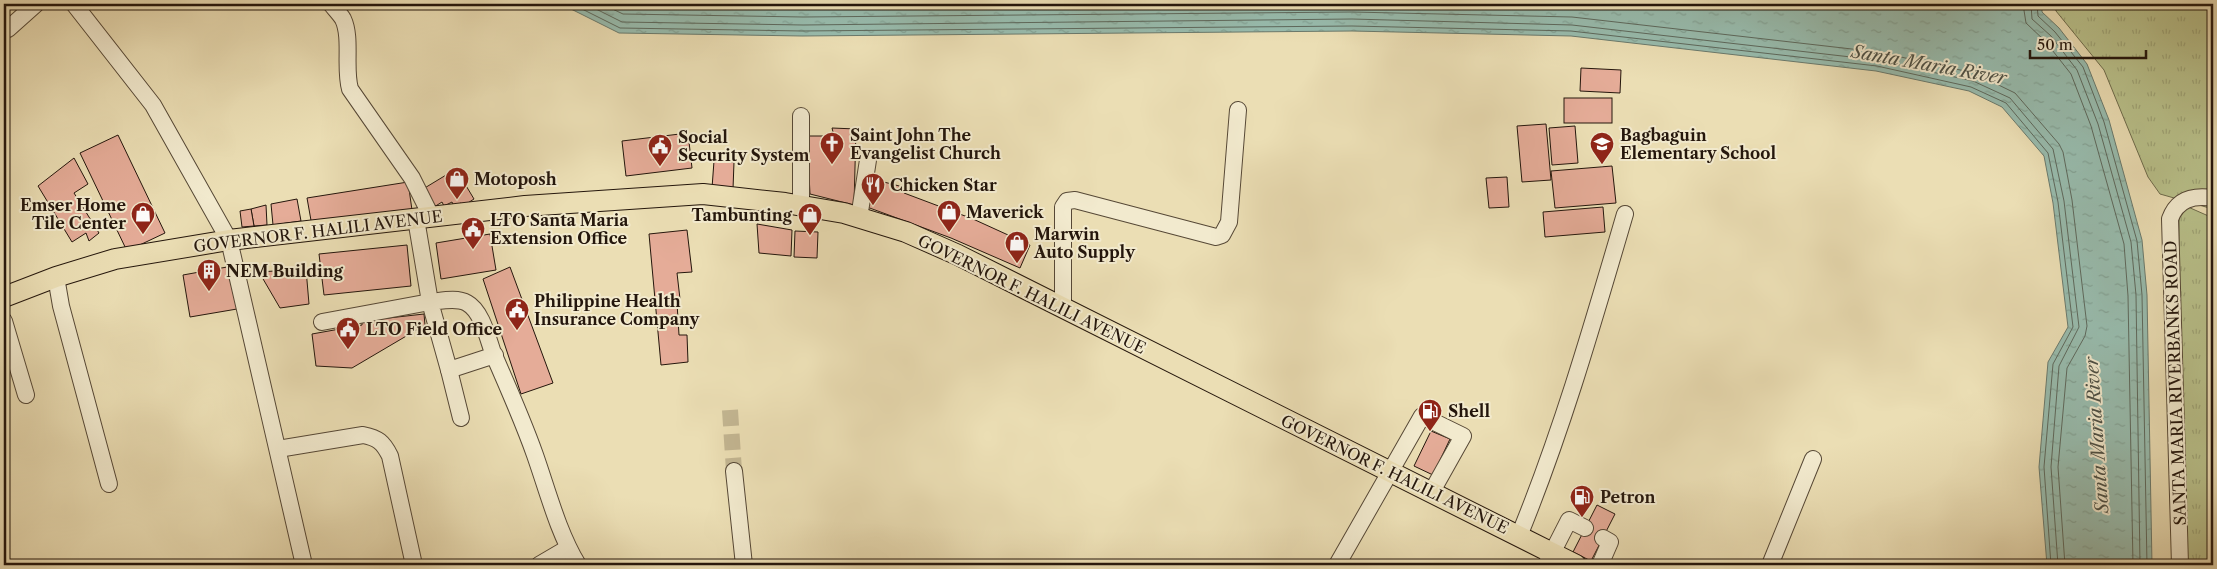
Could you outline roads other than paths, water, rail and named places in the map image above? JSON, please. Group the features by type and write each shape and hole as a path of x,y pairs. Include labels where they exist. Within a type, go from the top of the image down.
{"main road":[{"name":"GOVERNOR F. HALILI AVENUE","path":"4,297 56,276 115,259 229,240 525,206 703,194 801,206 859,218 906,232 950,251 1391,474 1519,536 1549,559 1576,565"}],"street":[{"path":"8,29 36,4"},
{"path":"74,4 153,106 229,240 304,565"},
{"path":"331,4 343,19 346,32 346,77 350,90 412,178 424,218 430,302 461,418"},
{"path":"1063,308 1063,207 1067,201 1075,200 1216,237 1222,235 1229,222 1238,110"},
{"path":"801,116 801,206"},
{"path":"859,218 868,160"},
{"name":"SANTA MARIA RIVERBANKS ROAD","path":"2180,565 2170,219 2179,203 2203,196 2213,198"},
{"path":"1519,536 1549,462 1565,415 1625,214"},
{"path":"56,276 61,306 109,484"},
{"path":"322,322 430,302 458,300 467,302 473,308 495,356 532,448 568,548 578,565"},
{"path":"4,321 26,395"},
{"path":"449,370 495,356"},
{"path":"1337,565 1391,474 1422,416 1463,436 1431,493"},
{"path":"278,449 363,435 377,438 385,445 390,456 414,565"},
{"path":"1770,565 1813,459"},
{"path":"734,471 744,565"},
{"path":"1549,559 1569,520 1585,528"},
{"path":"1600,565 1610,542 1603,538"},
{"path":"539,565 568,548"}],"water":[{"name":"Santa Maria River","path":"561,4 2042,4 2042,12 2059,28 2087,64 2109,120 2142,240 2147,295 2152,565 2047,565 2039,467 2048,362 2068,327 2053,203 2044,156 2002,107 1969,91 1876,71 1571,36 1352,31 802,36 619,33"}],"tunnel":[{"path":"730,410 734,471"}],"place":[{"name":"Saint John The Evangelist Church","path":"832,165"},
{"name":"Bagbaguin Elementary School","path":"1602,165"},
{"name":"Social Security System","path":"660,167"},
{"name":"Motoposh","path":"457,200"},
{"name":"Chicken Star","path":"873,206"},
{"name":"Maverick","path":"949,233"},
{"name":"Emser Home Tile Center","path":"143,235"},
{"name":"Tambunting","path":"810,236"},
{"name":"LTO Santa Maria Extension Office","path":"473,250"},
{"name":"Marwin Auto Supply","path":"1017,264"},
{"name":"NEM Building","path":"209,292"},
{"name":"Philippine Health Insurance Company","path":"517,331"},
{"name":"LTO Field Office","path":"348,350"},
{"name":"Shell","path":"1430,432"},
{"name":"Petron","path":"1582,518"}]}
